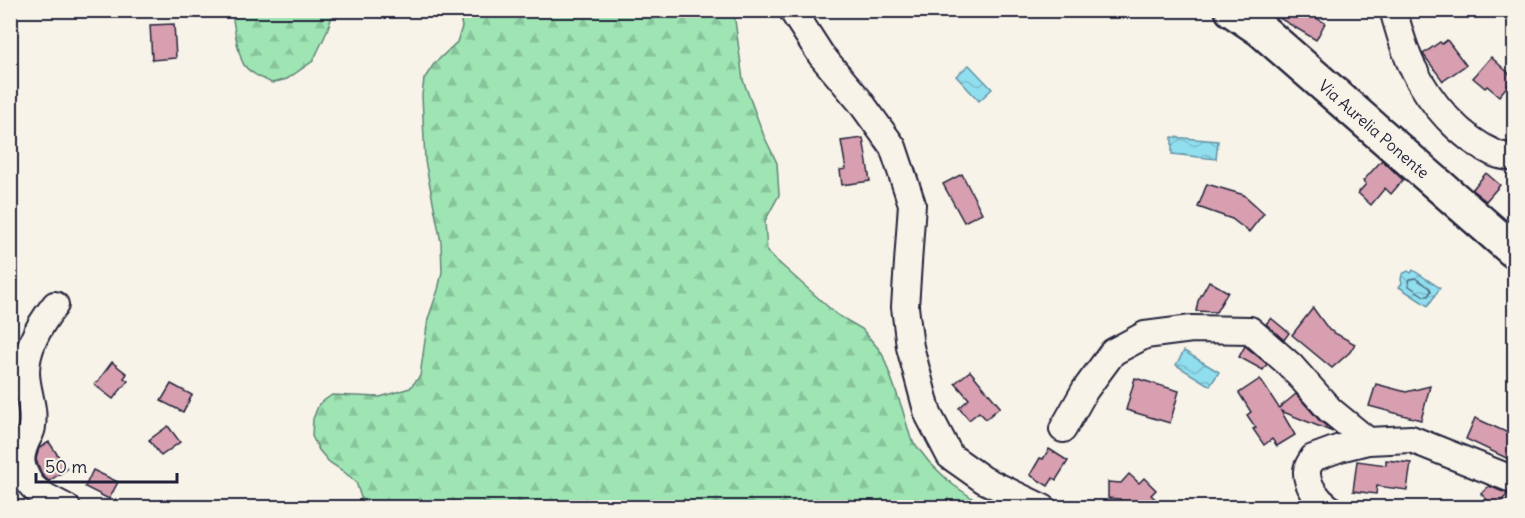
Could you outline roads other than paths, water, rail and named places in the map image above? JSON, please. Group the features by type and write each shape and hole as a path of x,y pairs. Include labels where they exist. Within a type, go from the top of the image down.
{"main road":[{"name":"Via Aurelia Ponente","path":"1232,10 1260,30 1515,251"}],"street":[{"path":"792,10 820,55 859,100 893,147 909,194 912,204 905,307 910,347 928,414 950,456 984,480 1042,507"},
{"path":"1393,10 1412,68 1430,98 1471,140 1498,155 1515,158"},
{"path":"55,305 43,321 28,353 26,373 33,418 32,429 21,454 22,468 28,482 36,491 67,507"},
{"path":"1063,429 1085,390 1113,352 1129,343 1145,335 1192,329 1250,330 1290,365 1330,410 1368,441"},
{"path":"1329,507 1320,501 1308,481 1307,469 1313,458 1368,441 1411,439 1515,480"}],"water":[{"path":"969,65 992,89 979,101 956,76"},
{"path":"1172,137 1218,141 1216,159 1172,154"},
{"path":"1413,270 1440,288 1428,306 1399,287 1402,283 1402,274 1408,271 1411,273"},
{"path":"1184,351 1219,372 1210,386 1176,365"}]}
